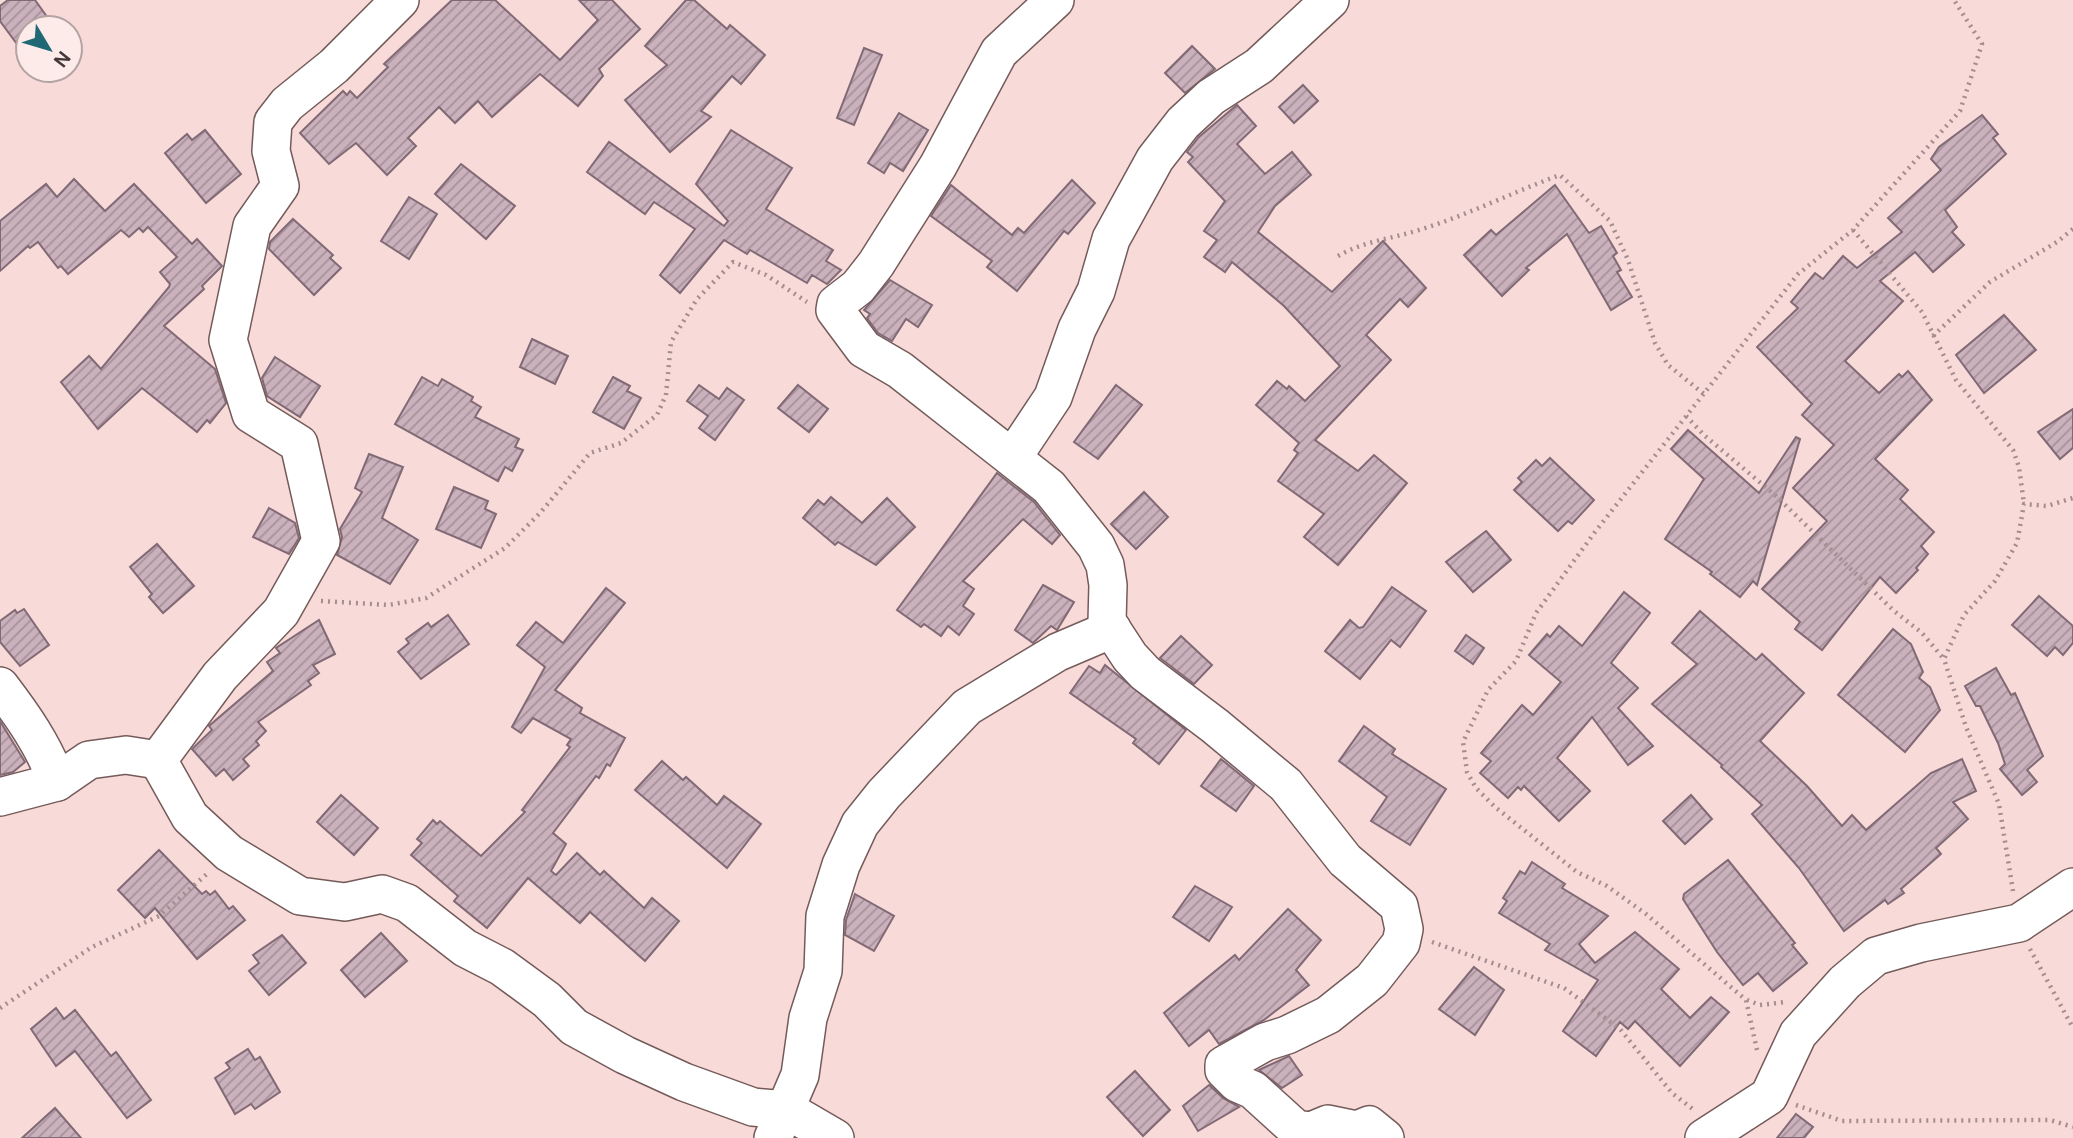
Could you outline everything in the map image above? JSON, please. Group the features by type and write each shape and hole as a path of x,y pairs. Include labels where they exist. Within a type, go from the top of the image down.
{"street":[{"path":"158,760 220,676 281,612 321,541 299,444 251,414 229,340 233,311 252,226 280,186 271,151 274,122 287,104 334,66 400,0"},
{"path":"1055,0 999,52 917,199 859,288 836,303 835,310 864,349 900,370 953,415 1013,457 1049,487 1096,546 1105,565 1108,585 1106,615 1112,629 1144,673 1215,726 1286,785 1345,860 1399,906 1403,916 1401,943 1372,980 1328,1015 1287,1035 1265,1042 1224,1065 1228,1076 1253,1090 1296,1129 1311,1131 1328,1124 1357,1130 1369,1125 1385,1138"},
{"path":"1013,457 1053,397 1077,329 1096,291 1111,239 1155,159 1183,123 1211,97 1259,66 1330,0"},
{"path":"780,1124 800,1075 808,1018 823,971 825,916 842,865 860,824 884,794 967,707 1058,652 1112,629"},
{"path":"0,686 30,727 48,758 57,782"},
{"path":"0,797 57,782 89,760 126,755 158,760"},
{"path":"158,760 191,817 229,853 300,896 345,902 382,894 407,903 465,948 502,967 547,1000 574,1027 684,1082 753,1107 780,1124 835,1138"},
{"path":"1707,1136 1769,1096 1798,1034 1836,990 1876,956 1922,943 2019,923 2073,887"}],"path":[{"path":"1954,0 1982,44 1960,111 1853,230 1798,274 1536,613 1516,661 1488,690 1464,742 1467,772 1476,788 1495,807 1583,876 1607,886 1647,914 1746,1000 1752,1035 1769,1096 1842,1121 2050,1120 2073,1127"},
{"path":"1338,256 1360,244 1417,231 1478,210 1560,175 1610,221 1628,260 1656,344 1668,365 1704,394"},
{"path":"1933,336 1990,282 2057,242 2073,229"},
{"path":"1853,230 1922,312 1969,399 1993,422 2012,450 2019,467 2024,504 2017,543 1995,580 1964,615 1944,659"},
{"path":"291,594 326,601 389,605 426,598 505,548 541,512 590,453 621,443 657,415 666,395 671,342 697,299 733,262 766,275 808,302 835,310"},
{"path":"1686,416 1922,633 1944,659 1966,727 1998,804 2019,923 2039,971 2073,1028"},
{"path":"2024,504 2047,506 2073,498"},
{"path":"0,1008 92,947 159,916 229,853"},
{"path":"1402,936 1454,949 1564,988 1620,1029 1672,1093 1695,1111 1707,1136"}],"building":[{"path":"8,0 35,0 45,14 14,14 14,40 0,21 0,6"},
{"path":"452,0 495,0 560,60 598,20 579,0 612,0 640,29 599,69 603,76 578,106 540,74 492,117 478,101 455,123 439,107 408,138 416,146 387,175 356,143 329,164 300,133 343,91 347,95 350,91 357,98 388,67 384,64"},
{"path":"686,0 694,0 727,29 730,25 765,55 741,84 732,76 701,111 711,117 670,152 625,100 667,65 645,46"},
{"path":"1192,46 1215,69 1185,93 1165,73"},
{"path":"864,48 882,55 854,125 837,118"},
{"path":"1303,85 1318,101 1294,123 1279,107"},
{"path":"1237,105 1256,126 1237,144 1265,174 1292,152 1311,175 1275,206 1258,232 1332,292 1383,241 1426,288 1408,307 1400,299 1366,335 1391,360 1315,440 1358,471 1374,455 1407,483 1338,565 1304,537 1324,514 1278,481 1298,453 1294,450 1299,443 1256,405 1277,381 1287,389 1289,386 1305,401 1340,366 1284,306 1232,262 1225,272 1204,257 1217,240 1204,231 1225,201 1188,162 1193,157 1187,152 1199,137"},
{"path":"899,113 928,130 903,171 890,163 884,173 868,163"},
{"path":"1982,115 1998,134 1993,138 2006,154 1945,210 1957,227 1952,232 1964,245 1933,272 1915,252 1880,281 1903,301 1845,361 1879,393 1899,374 1902,377 1908,371 1932,400 1875,459 1908,490 1900,499 1934,532 1921,546 1928,554 1916,568 1918,570 1896,593 1880,577 1822,650 1795,629 1800,622 1762,589 1827,521 1793,488 1834,445 1802,415 1812,404 1757,347 1798,308 1791,302 1815,273 1823,279 1843,256 1857,268 1902,232 1888,218 1941,170 1931,159 1939,147"},
{"path":"205,130 241,174 206,203 165,153 187,134 192,140"},
{"path":"731,130 792,168 766,209 833,250 826,261 841,270 827,284 812,275 807,283 750,250 747,254 724,240 680,293 660,275 695,229 654,202 645,214 587,172 609,142 724,226 728,221 696,184"},
{"path":"461,164 515,206 486,239 435,194"},
{"path":"74,179 105,211 134,184 192,244 197,239 222,266 202,286 204,289 164,326 215,369 226,403 210,423 207,420 197,432 142,388 98,429 61,382 89,356 101,369 169,287 170,284 160,272 177,257 148,227 143,232 139,228 129,237 121,230 68,274 61,266 58,268 38,242 30,248 28,246 0,271 0,221 46,184 57,197"},
{"path":"1072,180 1095,203 1068,234 1064,231 1017,291 987,267 992,261 931,216 951,185 1012,235 1018,228 1024,233"},
{"path":"1555,185 1589,233 1601,226 1617,253 1613,256 1621,270 1617,272 1632,297 1611,310 1567,234 1526,268 1529,270 1502,296 1464,255 1491,230 1496,235"},
{"path":"409,197 437,214 409,259 381,241"},
{"path":"293,219 333,255 330,258 341,268 314,295 269,249 270,242"},
{"path":"890,280 932,305 918,327 906,319 892,341 878,333 867,318 870,314 864,310"},
{"path":"2004,315 2036,350 1984,393 1956,355"},
{"path":"532,339 568,356 555,384 520,367"},
{"path":"275,357 320,386 300,417 267,396 262,378"},
{"path":"422,377 438,386 442,379 473,397 471,401 481,407 475,417 519,439 515,447 523,450 512,471 505,467 498,481 395,424"},
{"path":"613,377 630,386 627,391 641,398 624,429 593,412"},
{"path":"699,385 719,399 727,388 744,400 715,440 699,428 708,416 687,401"},
{"path":"798,385 828,409 809,432 778,408"},
{"path":"1116,385 1142,405 1098,459 1074,442"},
{"path":"2073,409 2073,448 2060,459 2038,432"},
{"path":"1688,430 1759,493 1796,437 1800,439 1757,585 1753,581 1740,597 1710,574 1712,572 1665,539 1704,479 1671,449"},
{"path":"369,454 403,467 382,518 418,540 390,584 337,555 342,537 340,529 362,492 355,488"},
{"path":"1550,458 1594,500 1572,524 1568,521 1558,531 1514,490 1522,482 1518,478 1536,460 1542,466"},
{"path":"997,473 1034,502 1060,535 1052,544 1023,519 963,581 974,589 963,606 974,614 959,635 948,626 941,636 924,624 921,627 897,610"},
{"path":"454,487 488,501 485,509 496,514 481,548 436,529"},
{"path":"1144,492 1168,517 1136,549 1111,524"},
{"path":"831,497 862,523 887,498 915,527 876,565 838,542 835,545 803,518 818,500 824,505"},
{"path":"269,508 295,523 299,538 289,554 253,537"},
{"path":"1486,531 1511,560 1473,592 1446,562"},
{"path":"157,544 194,586 163,613 149,597 152,594 130,567"},
{"path":"1043,585 1074,602 1057,630 1051,626 1033,643 1015,630"},
{"path":"1392,587 1426,611 1400,647 1391,640 1360,679 1325,651 1350,620 1359,628 1363,627"},
{"path":"606,588 625,603 555,690 582,708 580,713 625,738 610,766 607,764 599,778 596,776 553,833 566,844 551,871 556,875 577,853 600,875 604,871 644,908 652,898 679,921 645,961 590,912 580,923 528,878 487,928 454,901 458,896 411,855 422,843 417,839 433,820 437,824 440,821 481,856 525,812 522,810 570,747 567,745 571,739 533,718 521,733 512,727 545,667 517,645 536,622 563,643"},
{"path":"1624,592 1650,613 1611,663 1638,688 1618,708 1653,746 1628,765 1592,717 1557,758 1590,791 1559,821 1524,786 1521,790 1518,787 1508,798 1480,773 1491,761 1481,753 1522,705 1533,715 1561,682 1529,655 1547,634 1550,637 1559,626 1582,646"},
{"path":"2039,596 2073,626 2073,643 2063,655 2055,647 2047,656 2012,625"},
{"path":"24,609 49,645 20,666 0,642 0,621 15,610 17,613"},
{"path":"1700,611 1756,660 1762,654 1804,693 1760,741 1807,786 1842,826 1852,815 1866,830 1931,773 1962,759 1976,791 1953,802 1968,819 1936,848 1941,854 1901,889 1904,893 1888,904 1885,900 1844,931 1799,868 1752,814 1762,805 1721,767 1722,765 1652,704 1697,664 1672,643"},
{"path":"448,615 469,644 421,679 398,652 409,643 406,639 428,623 431,627"},
{"path":"319,620 335,654 313,665 319,673 308,681 311,685 258,722 266,731 256,741 259,745 243,759 249,766 233,780 224,769 216,776 192,749 212,730 209,726 273,671 267,662 280,653 276,648"},
{"path":"1893,629 1911,644 1923,672 1919,678 1930,687 1940,710 1905,752 1838,695"},
{"path":"1466,635 1484,648 1473,664 1455,651"},
{"path":"1181,636 1212,665 1194,684 1160,658"},
{"path":"1105,665 1186,730 1159,764 1133,743 1136,739 1070,693 1089,666 1100,673"},
{"path":"1996,668 2011,695 2015,693 2043,756 2027,770 2037,782 2022,795 2000,769 2005,764 1998,743 1980,706 1976,706 1965,686"},
{"path":"0,721 25,762 13,772 0,775"},
{"path":"1364,726 1395,749 1392,754 1446,789 1410,845 1371,821 1387,797 1339,761"},
{"path":"1221,759 1254,786 1236,811 1201,786"},
{"path":"662,761 683,780 686,777 717,805 724,796 761,824 727,868 635,790"},
{"path":"341,795 378,828 354,855 317,822"},
{"path":"1691,795 1712,819 1685,844 1663,821"},
{"path":"159,850 202,894 206,891 210,895 215,891 229,909 233,906 245,920 197,959 155,908 145,918 118,890"},
{"path":"1728,860 1795,943 1792,945 1807,963 1773,991 1758,973 1743,985 1717,952 1683,899 1684,894"},
{"path":"1532,862 1565,884 1562,888 1608,916 1579,944 1595,963 1635,932 1679,969 1661,989 1690,1018 1711,997 1729,1012 1680,1066 1635,1021 1628,1029 1620,1022 1596,1056 1563,1031 1598,980 1545,950 1550,944 1499,913 1507,901 1503,898 1520,871 1525,874"},
{"path":"1195,886 1232,907 1209,941 1173,917"},
{"path":"855,894 894,916 874,951 845,935 846,920"},
{"path":"1288,909 1321,940 1296,970 1309,985 1264,1020 1219,1044 1209,1030 1189,1046 1164,1013 1235,955 1239,960"},
{"path":"381,933 407,961 365,997 341,970"},
{"path":"282,935 306,963 269,995 249,971 259,963 253,955"},
{"path":"1474,967 1504,990 1475,1035 1439,1009"},
{"path":"56,1008 64,1019 75,1010 111,1056 116,1052 151,1100 127,1118 75,1051 56,1066 31,1029"},
{"path":"248,1049 255,1060 260,1057 280,1092 255,1109 251,1104 235,1114 215,1078 230,1068 226,1063"},
{"path":"1289,1056 1302,1075 1282,1088 1259,1070"},
{"path":"1135,1071 1170,1110 1143,1136 1107,1097"},
{"path":"1209,1085 1223,1098 1239,1107 1198,1131 1183,1106"},
{"path":"55,1108 81,1138 22,1138"},
{"path":"1796,1114 1813,1127 1804,1138 1777,1138"}]}
